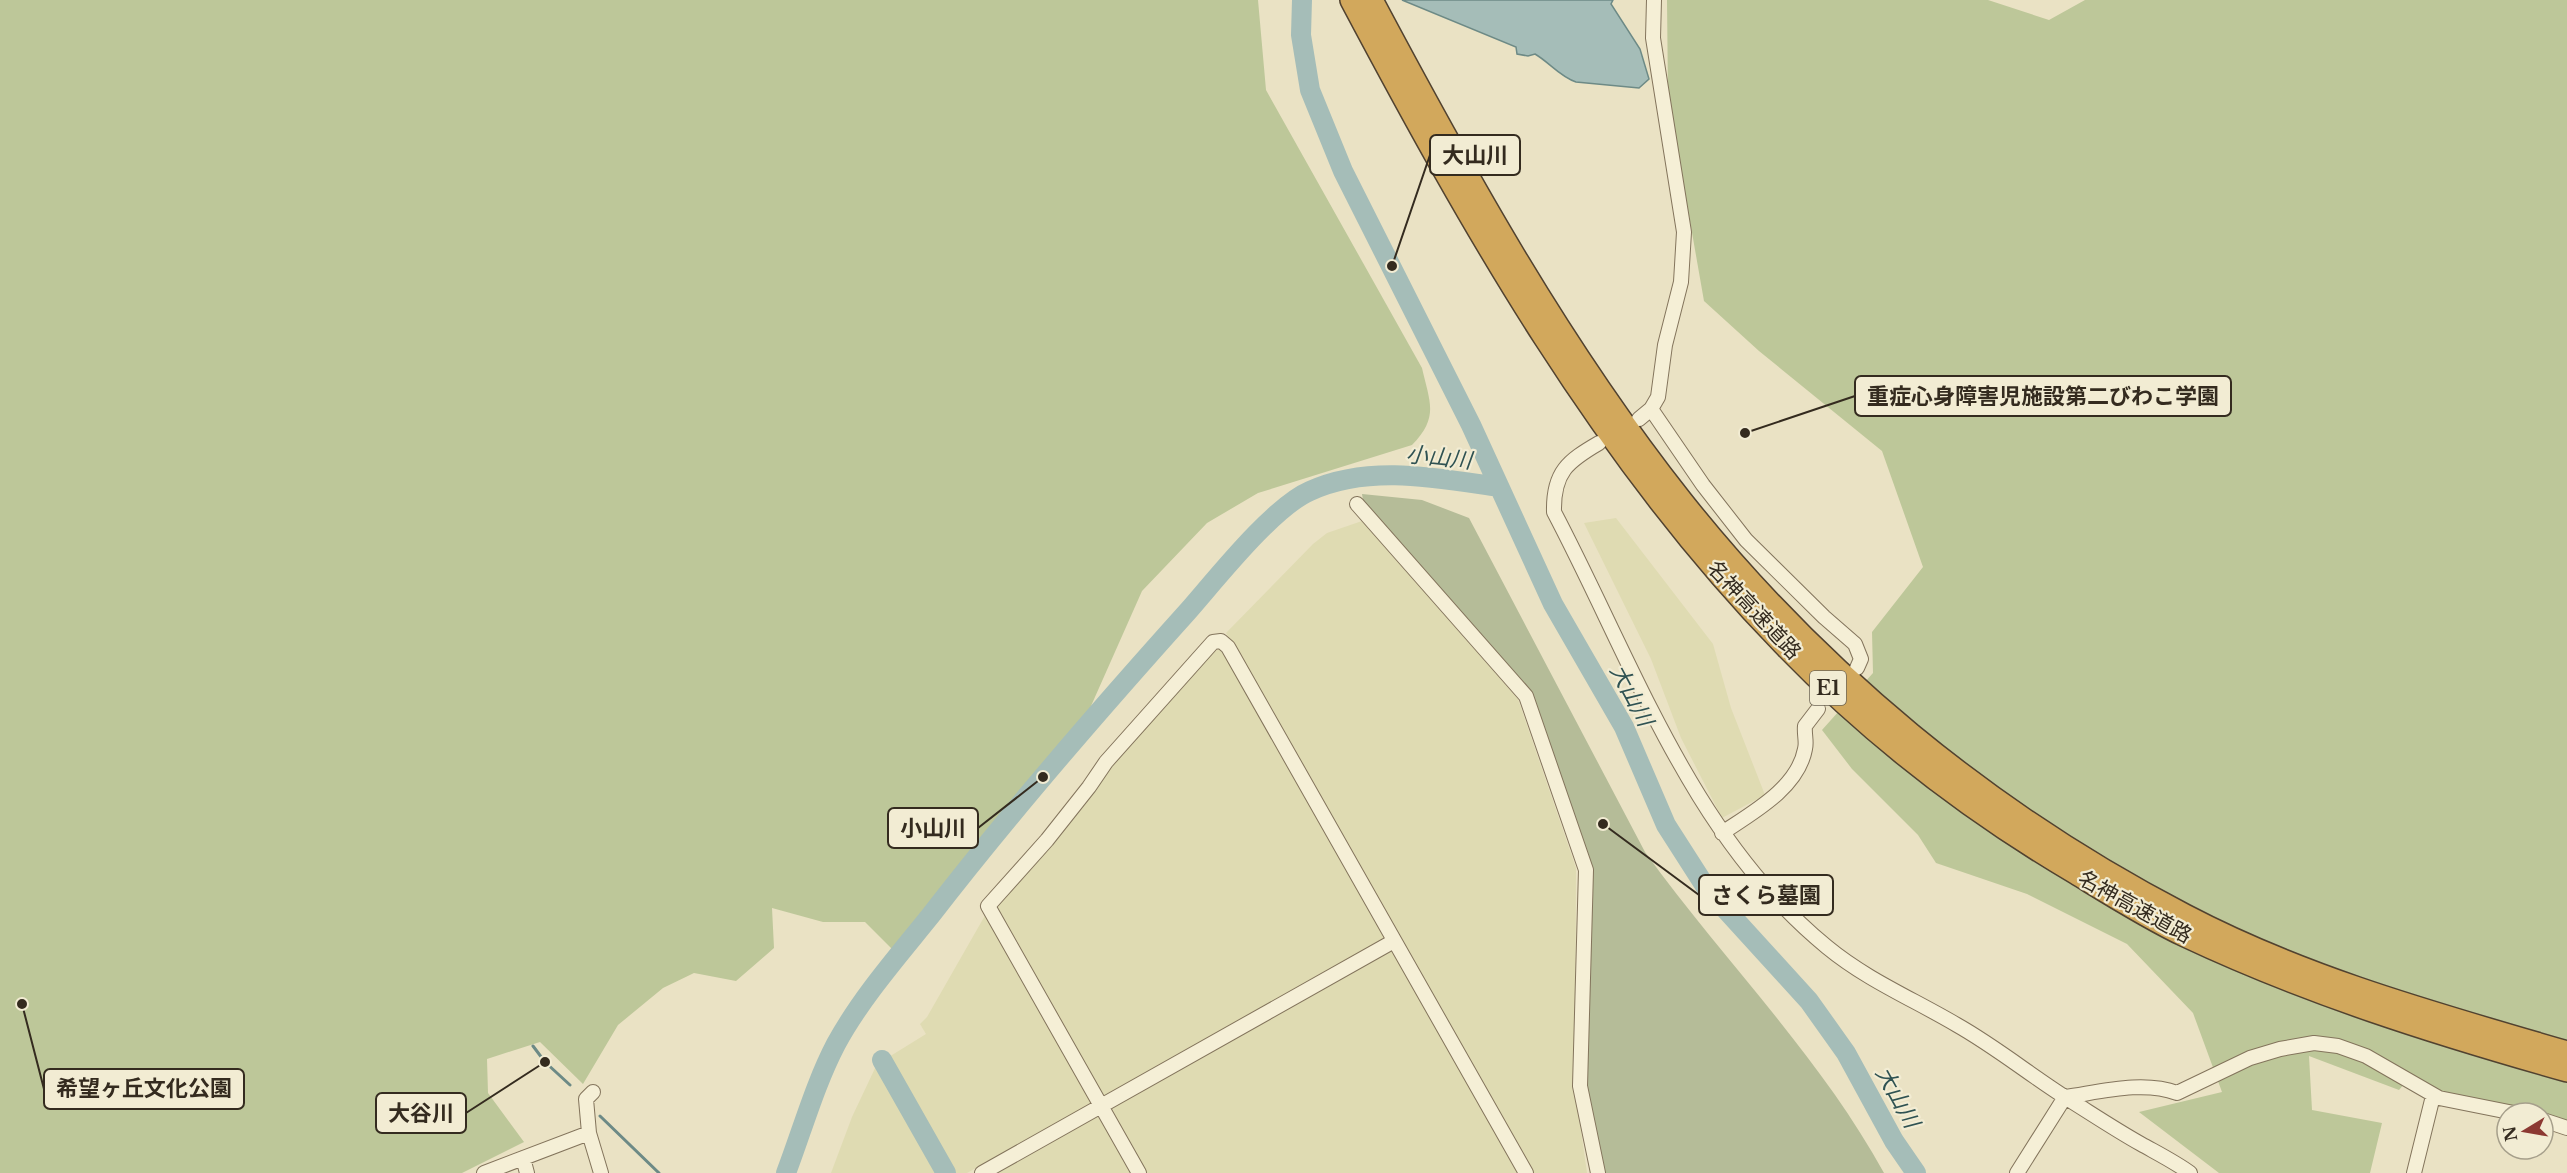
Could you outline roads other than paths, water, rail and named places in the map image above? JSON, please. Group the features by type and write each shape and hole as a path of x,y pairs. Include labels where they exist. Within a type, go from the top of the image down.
{"highway":[{"name":"名神高速道路","path":"1351,0 1476,227 1527,311 1616,442 1666,511 1718,574 1783,645 1840,699 1907,757 2016,837 2180,934 2331,998 2437,1035 2567,1071"},
{"name":"名神高速道路","path":"1372,0 1491,217 1599,386 1681,499 1733,562 1798,632 1853,685 1920,742 2037,828 2117,878 2187,916 2337,981 2442,1016 2567,1052"}],"street":[{"path":"1639,419 1651,409 1658,397 1665,345 1681,282 1684,248 1681,210 1653,38 1654,0"},
{"path":"1651,409 1703,485 1746,540 1824,617 1856,644 1861,659 1857,668"},
{"path":"1599,443 1572,459 1564,468 1554,496 1554,512 1663,729 1722,832 1772,895 1825,946 1885,987 1978,1037 2065,1097 2190,1173"},
{"path":"1358,504 1526,696 1586,870 1580,1086 1598,1173"},
{"path":"1139,1173 988,906 1047,840 1106,762 1213,642 1221,641 1228,647 1526,1173"},
{"path":"1722,832 1771,800 1787,783 1804,756 1805,726 1818,709"},
{"path":"982,1173 1394,940"},
{"path":"2065,1097 2151,1087 2161,1087 2177,1093 2250,1058 2280,1049 2314,1043 2338,1046 2366,1056 2433,1096 2495,1109"},
{"path":"593,1092 586,1100 589,1133 601,1173"},
{"path":"2414,1173 2433,1096"},
{"path":"2017,1173 2065,1097"},
{"path":"484,1173 589,1133"},
{"path":"523,1158 527,1173"}],"water":[{"path":"1402,0 1613,0 1611,4 1640,49 1649,79 1639,88 1576,82 1565,77 1535,54 1528,56 1517,54 1516,47"}],"waterway":[{"name":"大山川","path":"1302,0 1301,35 1310,90 1343,171 1471,425 1553,604 1624,727 1666,825 1707,889 1809,1001 1846,1053 1894,1141 1916,1173"},
{"name":"小山川","path":"786,1173 828,1059 868,994 1057,760 1263,527 1295,499 1310,491 1356,478 1403,475 1498,487"},
{"path":"533,1046 545,1062 570,1085"},
{"path":"882,1060 946,1173"},
{"path":"600,1116 659,1173"}],"place":[{"name":"大山川","path":"1392,266"},
{"name":"重症心身障害児施設第二びわこ学園","path":"1745,433"},
{"name":"小山川","path":"1043,777"},
{"name":"さくら墓園","path":"1603,824"},
{"name":"希望ヶ丘文化公園","path":"22,1004"},
{"name":"大谷川","path":"545,1062"}]}
